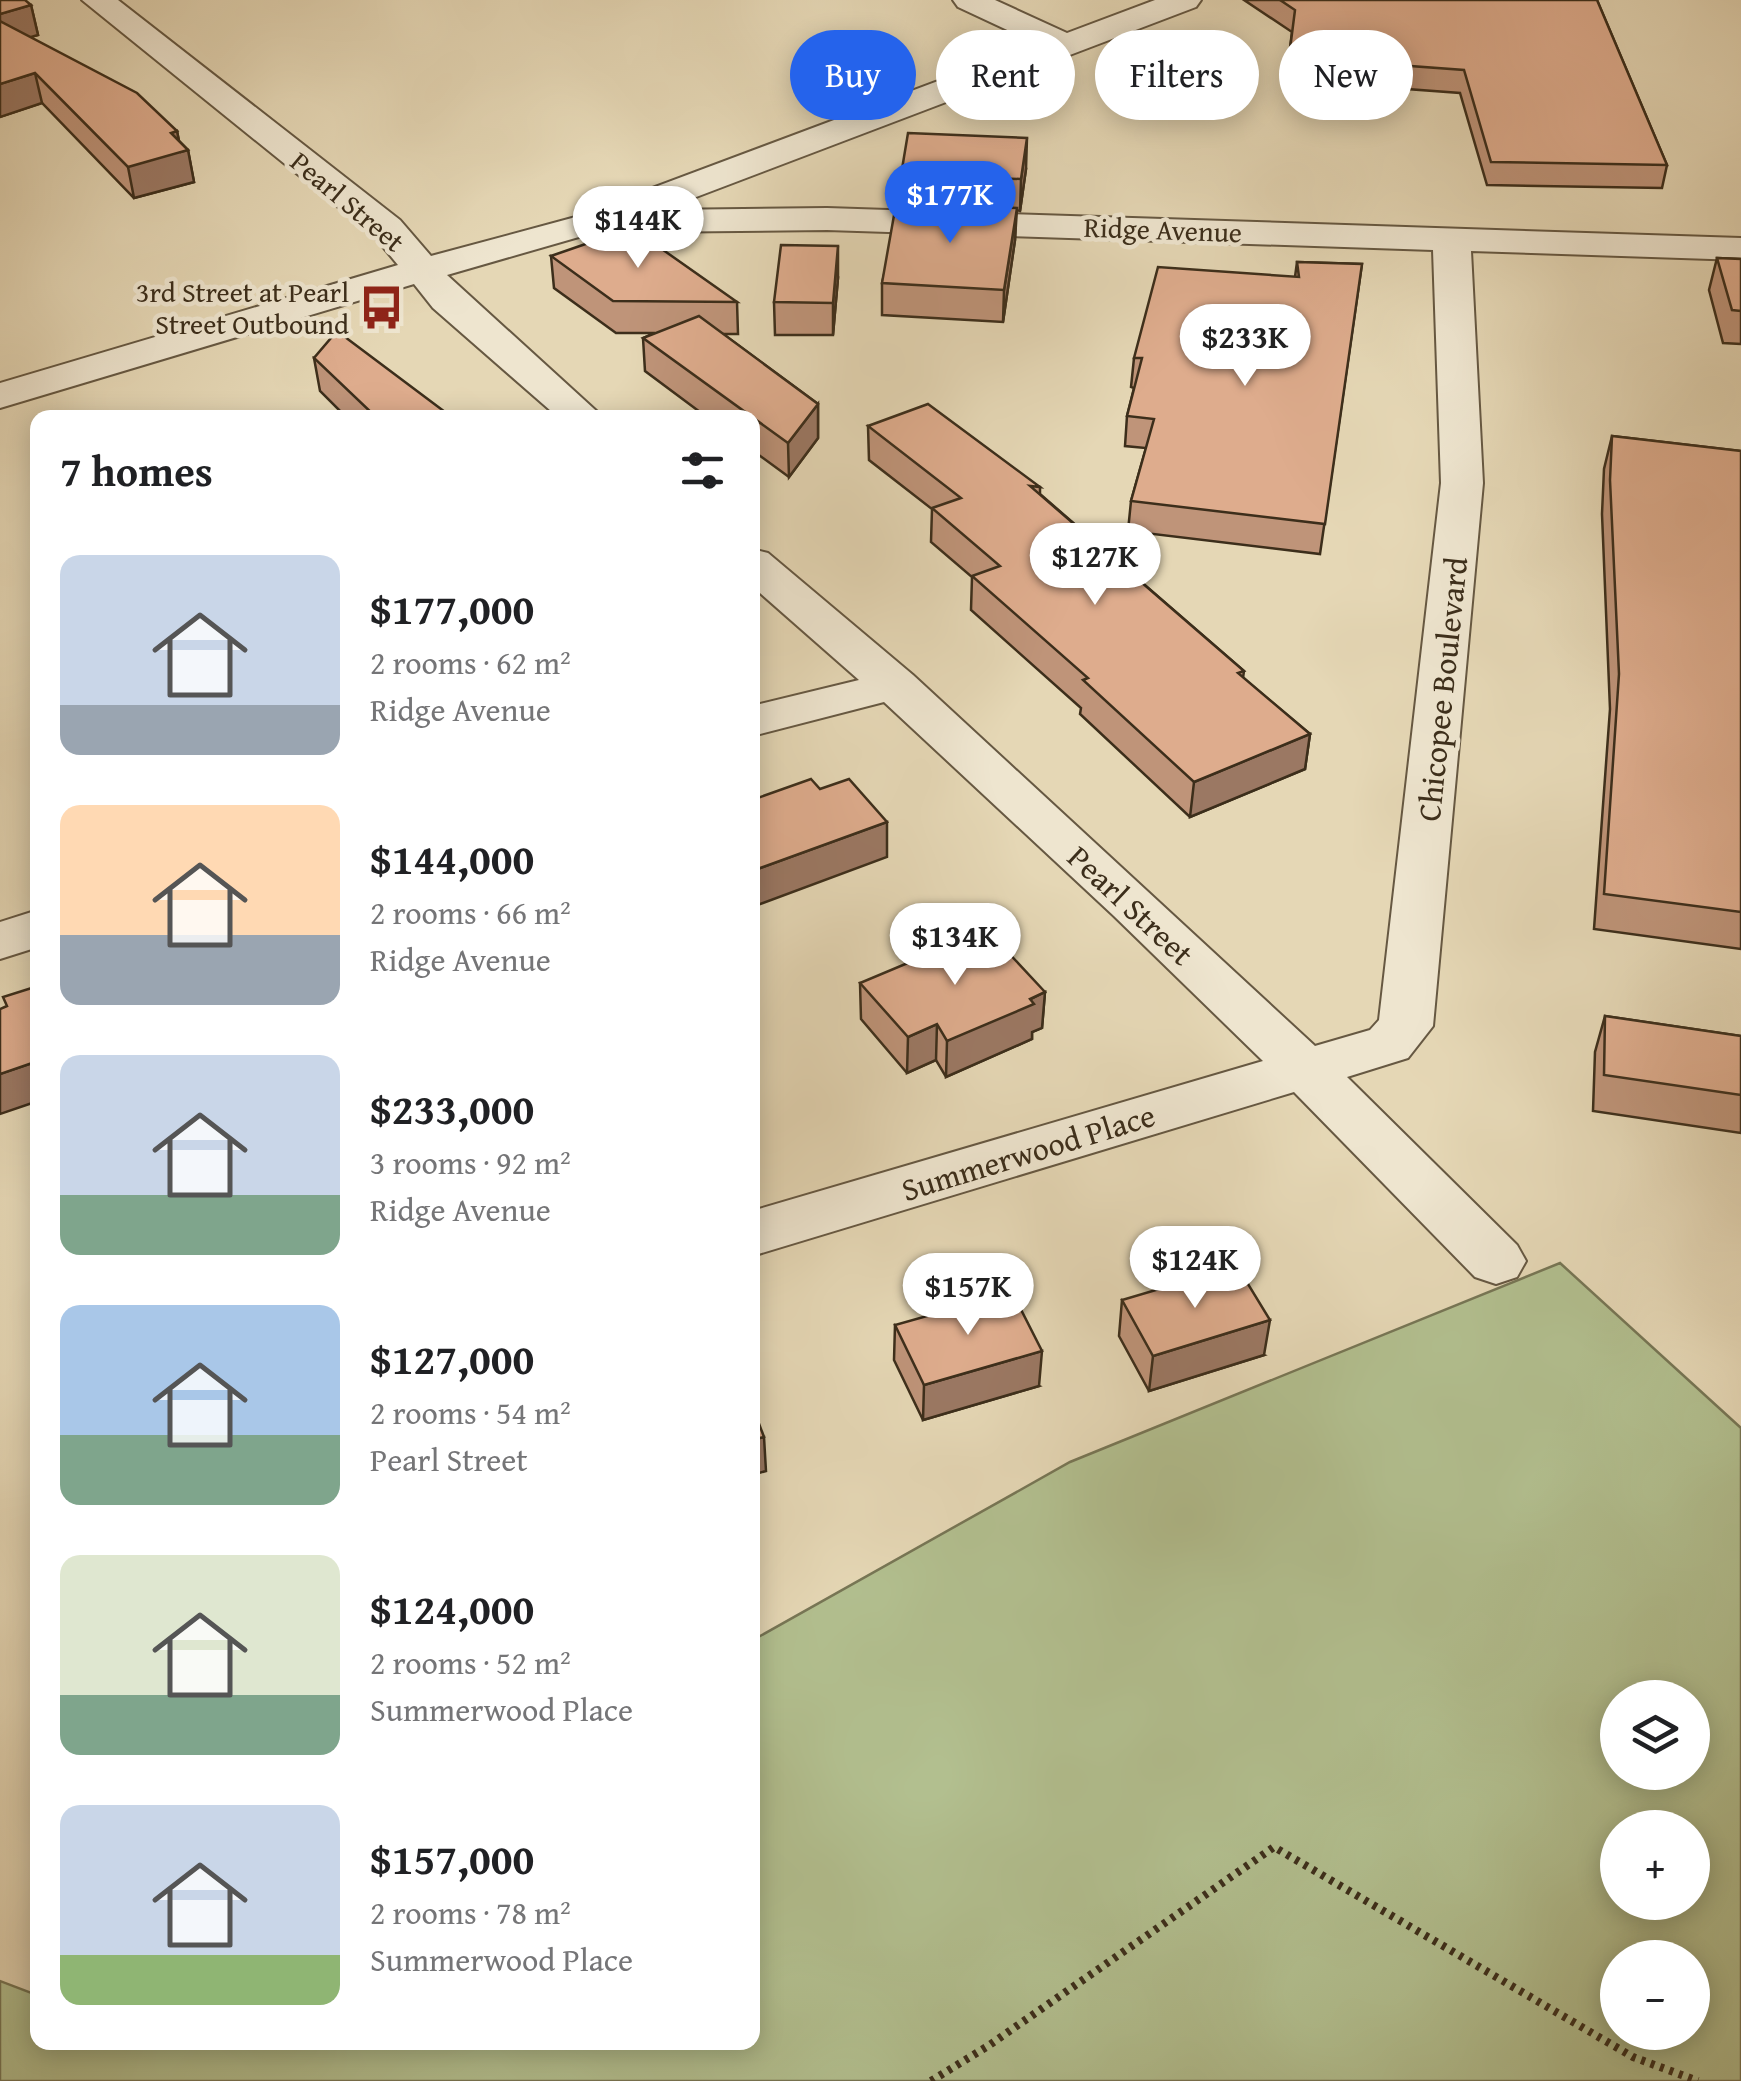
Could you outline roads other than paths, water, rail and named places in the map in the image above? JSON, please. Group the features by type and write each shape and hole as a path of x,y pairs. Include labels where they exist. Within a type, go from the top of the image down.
{"street":[{"name":"Pearl Street","path":"98,0 387,228 447,300 575,410"},
{"path":"969,0 1034,30"},
{"path":"1075,42 1184,0"},
{"path":"0,396 423,269 585,226 936,94"},
{"name":"Ridge Avenue","path":"585,226 660,220 828,219 1741,249"},
{"name":"Chicopee Boulevard","path":"1303,1070 1388,1044 1406,1026 1412,999 1462,484 1450,238"},
{"name":"Pearl Street","path":"760,569 896,685 1303,1070 1496,1261"},
{"path":"760,719 896,685"},
{"path":"0,941 30,931"},
{"name":"Summerwood Place","path":"760,1232 1303,1070"}],"place":[{"name":"3rd Street at Pearl Street Outbound","path":"382,307"}]}
